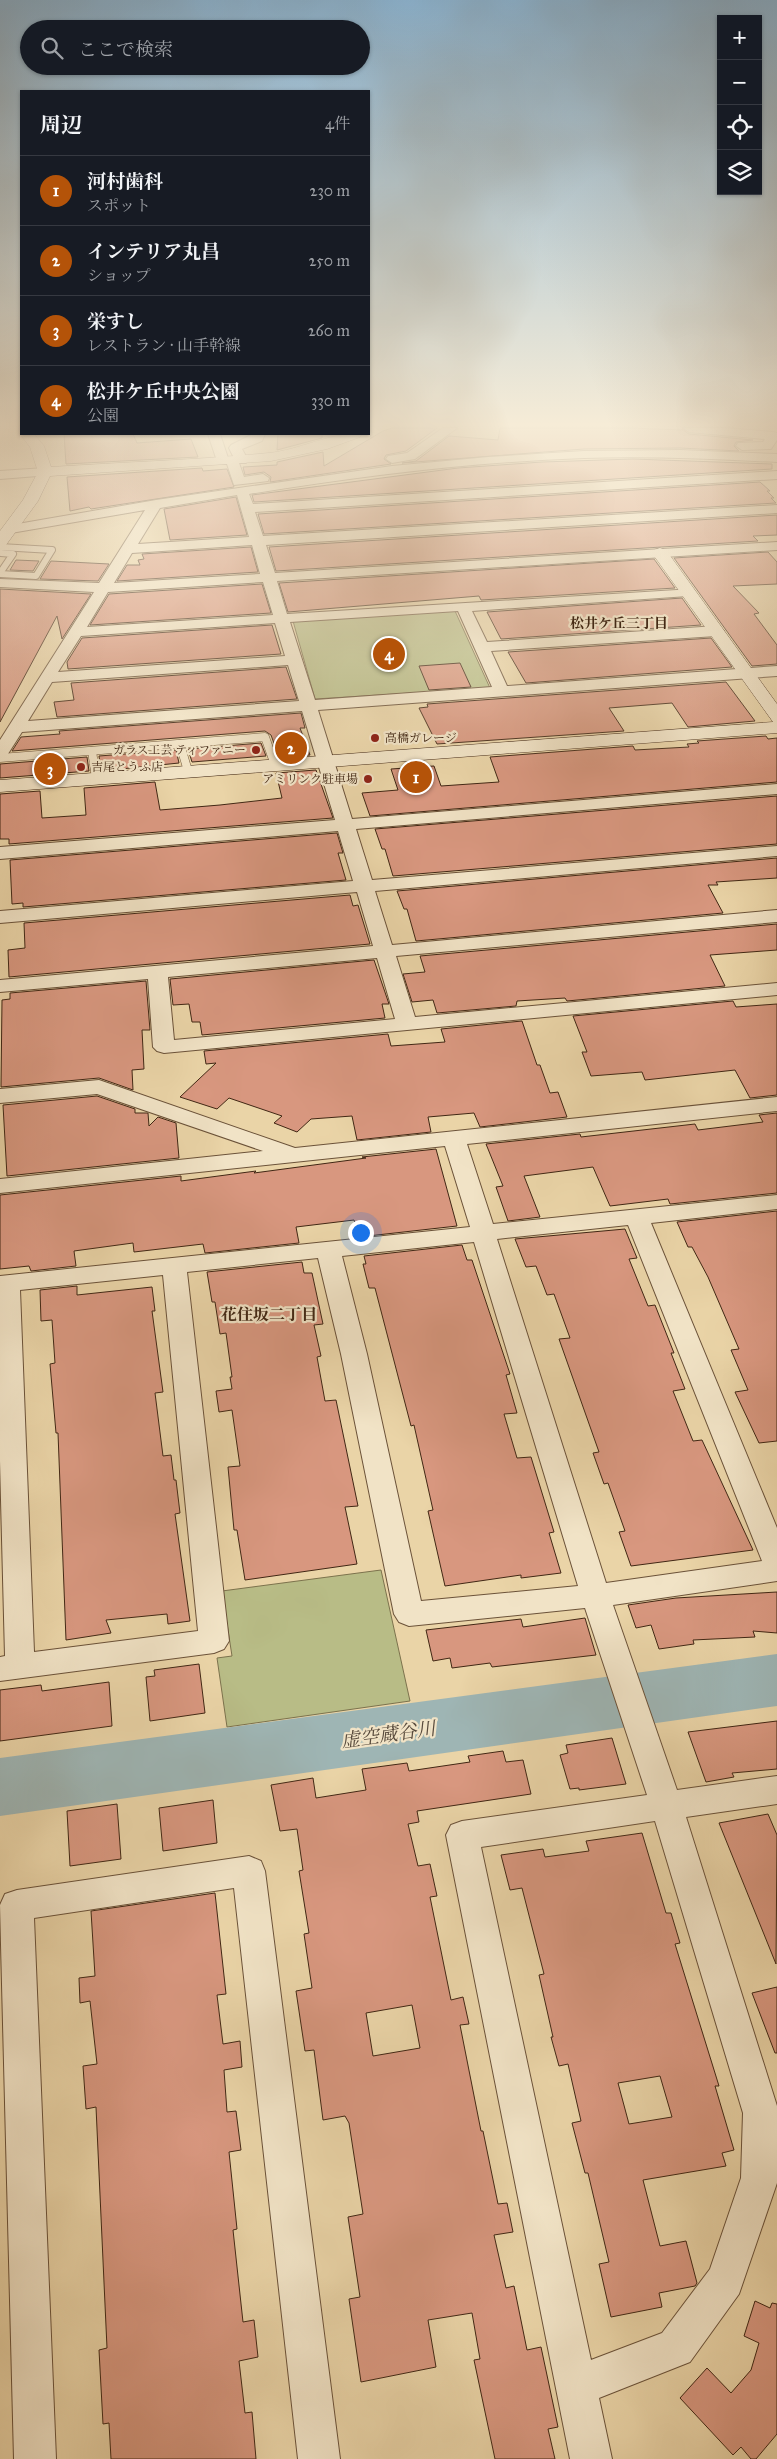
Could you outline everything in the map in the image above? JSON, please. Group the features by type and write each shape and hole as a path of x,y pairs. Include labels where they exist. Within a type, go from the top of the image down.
{"street":[{"path":"0,752 17,728 132,543"},
{"path":"128,549 230,543"},
{"path":"259,543 407,1024"},
{"path":"0,583 103,588 269,578 643,543"},
{"path":"652,543 777,717"},
{"path":"675,543 777,546"},
{"path":"75,632 688,592"},
{"path":"463,607 502,692"},
{"path":"482,647 716,631"},
{"path":"47,678 295,660"},
{"path":"17,728 777,671"},
{"path":"0,786 777,726"},
{"path":"0,853 777,789"},
{"path":"0,917 777,850"},
{"path":"0,986 777,916"},
{"path":"157,972 164,1047 777,989"},
{"path":"0,1096 99,1087 294,1154"},
{"path":"0,1186 777,1104"},
{"path":"454,1138 599,1606 662,1794 761,2113 760,2178 725,2280 676,2348 576,2386"},
{"path":"174,1266 214,1641 10,1668 4,1284 777,1202"},
{"path":"637,1217 777,1563"},
{"path":"328,1250 354,1354 409,1614 599,1606 777,1570"},
{"path":"591,2459 462,1835 662,1794 777,1790"},
{"path":"36,2459 17,1905 249,1871 319,2459"}],"lane":[{"path":"0,546 52,550 36,576 0,574"},
{"path":"0,553 14,554 0,574"},
{"path":"0,758 265,737 275,765"},
{"path":"180,744 188,772"},
{"path":"92,752 96,778"}],"green space":[{"path":"455,611 490,688 315,699 293,621"},
{"path":"381,1570 410,1701 227,1727 217,1658 232,1656 222,1591"}],"building":[{"path":"336,543 730,543 276,571 269,547"},
{"path":"251,547 258,572 117,581 127,565 140,565 138,560 144,559 142,554"},
{"path":"768,552 777,562 777,584 733,586 759,613 754,614 777,645 777,664 752,666 674,558"},
{"path":"654,559 675,588 481,600 479,596 288,612 279,583"},
{"path":"16,560 39,561 33,571 10,570"},
{"path":"51,561 109,564 98,581 40,579"},
{"path":"262,584 271,613 90,625 109,594"},
{"path":"0,589 91,594 62,639 57,616 0,722"},
{"path":"682,598 701,625 501,639 487,612"},
{"path":"272,625 281,654 68,669 67,662 82,638"},
{"path":"711,638 732,667 526,683 508,652"},
{"path":"460,663 471,687 429,690 419,666"},
{"path":"286,667 297,699 57,717 54,702 74,700 71,683"},
{"path":"726,682 755,721 688,727 672,703 609,708 624,731 437,744 419,708 428,707 427,704"},
{"path":"301,713 305,728 300,728 310,755 279,757 271,735 265,731 12,751 21,737 60,734 59,731"},
{"path":"766,736 768,739 777,738 777,782 370,816 362,793 398,790 391,769 434,766 441,786 499,782 490,757 633,746 635,750 689,747 687,744 699,743 697,741"},
{"path":"261,743 266,756 192,762 188,749"},
{"path":"176,750 179,763 101,771 99,756"},
{"path":"87,757 89,771 0,778 0,764"},
{"path":"316,770 333,818 9,844 9,839 0,839 0,794 40,791 42,818 86,815 84,788 155,782 160,810 282,798 276,773"},
{"path":"777,796 777,844 393,876 385,849 382,849 375,829"},
{"path":"337,833 343,853 338,853 346,880 23,907 23,903 12,904 10,860"},
{"path":"777,858 777,878 716,882 718,885 708,885 723,913 416,941 407,909 404,909 397,891"},
{"path":"350,895 353,906 358,905 370,944 9,977 8,950 25,948 24,923"},
{"path":"777,924 777,950 710,955 725,986 567,1001 565,998 517,1001 516,1006 437,1013 433,1000 412,1002 403,974 425,972 420,956"},
{"path":"374,960 389,1004 382,1004 385,1018 202,1035 200,1022 192,1022 189,1004 173,1005 170,979"},
{"path":"146,981 150,1030 142,1030 144,1069 132,1070 133,1090 99,1078 1,1087 2,1000 10,999 10,993"},
{"path":"733,1001 736,1007 777,1004 777,1095 750,1098 735,1070 645,1080 642,1072 591,1076 582,1052 587,1052 573,1016"},
{"path":"522,1021 537,1065 540,1065 550,1093 558,1092 567,1117 480,1127 474,1113 428,1117 431,1132 357,1140 352,1116 311,1119 297,1132 274,1123 282,1116 229,1098 217,1109 180,1097 216,1063 206,1064 204,1051 388,1034 391,1046 445,1042 441,1029"},
{"path":"97,1096 135,1109 135,1113 148,1113 149,1126 158,1117 176,1123 179,1158 7,1176 3,1105"},
{"path":"777,1113 777,1193 670,1204 668,1199 610,1206 593,1167 524,1176 540,1217 508,1221 496,1187 503,1186 486,1144 580,1134 581,1137 695,1124 698,1130 763,1122 759,1115"},
{"path":"436,1149 457,1226 359,1237 354,1220 296,1227 299,1243 205,1253 203,1244 134,1252 133,1243 74,1251 76,1266 31,1271 29,1266 0,1269 0,1195 181,1176 181,1181"},
{"path":"777,1211 777,1441 759,1443 735,1392 748,1390 731,1350 739,1349 708,1277 692,1247 688,1247 677,1222"},
{"path":"625,1229 637,1258 629,1259 648,1306 655,1305 674,1353 671,1353 685,1389 673,1391 693,1441 702,1440 753,1550 631,1566 619,1532 625,1531 608,1483 604,1484 593,1453 599,1452 559,1339 570,1338 554,1294 547,1295 536,1266 526,1267 515,1239"},
{"path":"462,1245 467,1260 472,1260 510,1374 506,1375 517,1413 504,1414 517,1458 531,1457 554,1532 549,1533 561,1573 521,1578 521,1575 445,1586 428,1511 433,1510 414,1425 411,1426 375,1288 369,1288 363,1264 366,1264 364,1256"},
{"path":"302,1262 304,1273 312,1273 323,1324 314,1325 321,1356 317,1357 325,1401 336,1400 358,1506 345,1507 357,1564 245,1580 237,1530 234,1530 228,1467 240,1466 232,1410 219,1412 216,1391 232,1389 230,1377 232,1377 226,1333 220,1334 215,1302 212,1302 207,1272"},
{"path":"77,1286 77,1295 152,1287 155,1311 152,1311 163,1392 155,1393 163,1456 171,1455 174,1480 176,1480 180,1513 175,1514 190,1621 168,1624 167,1614 106,1620 111,1633 66,1640 58,1433 56,1433 50,1364 55,1363 52,1320 41,1321 40,1290"},
{"path":"777,1592 777,1633 753,1631 755,1637 693,1640 694,1644 659,1649 651,1625 636,1628 628,1605 676,1598"},
{"path":"585,1618 596,1655 492,1667 490,1663 452,1668 450,1658 433,1661 426,1630 521,1619 523,1627"},
{"path":"199,1664 205,1713 150,1721 146,1677 155,1676 154,1670"},
{"path":"109,1682 112,1726 0,1741 0,1690 41,1685 42,1691"},
{"path":"777,1721 777,1769 732,1773 734,1777 706,1782 688,1732"},
{"path":"612,1738 626,1784 579,1790 579,1788 570,1789 560,1755 568,1753 566,1745"},
{"path":"503,1751 506,1762 523,1760 531,1794 417,1811 419,1822 408,1824 418,1866 430,1864 437,1896 430,1897 451,2000 463,1997 469,2024 460,2025 481,2131 483,2131 498,2204 507,2203 513,2232 494,2235 506,2288 514,2286 527,2350 541,2347 558,2427 548,2429 555,2459 495,2459 474,2360 480,2359 472,2313 428,2320 436,2367 361,2382 349,2299 360,2297 348,2217 363,2214 349,2123 345,2116 323,2120 314,2050 305,2051 296,1991 312,1988 304,1934 309,1933 299,1871 303,1870 297,1829 280,1831 271,1785 313,1778 316,1798 366,1790 362,1769 407,1763 409,1771 470,1762 468,1756","holes":["412,2005 420,2048 373,2056 366,2013"]},
{"path":"213,1800 217,1843 163,1851 159,1808"},
{"path":"117,1804 121,1859 70,1866 67,1811"},
{"path":"768,1814 777,1835 776,1964 719,1823"},
{"path":"642,1833 666,1913 671,1913 680,1943 675,1944 719,2086 715,2086 734,2150 722,2153 726,2166 643,2180 660,2246 686,2241 697,2283 695,2286 659,2293 662,2307 611,2317 599,2264 609,2262 588,2173 585,2173 572,2123 581,2121 568,2064 559,2066 551,2037 553,2037 539,1975 544,1974 522,1888 510,1890 501,1855 543,1849 545,1857 589,1851 586,1841","holes":["660,2076 672,2117 629,2124 618,2083"]},
{"path":"215,1893 226,1994 217,1995 223,2044 240,2041 242,2067 224,2070 227,2112 236,2111 241,2150 229,2152 237,2229 233,2230 243,2322 254,2320 258,2357 239,2361 245,2413 252,2412 256,2459 111,2459 109,2423 103,2424 99,2350 107,2348 96,2107 86,2109 83,2066 97,2064 90,2001 80,2003 79,1978 95,1976 91,1911"},
{"path":"777,1987 777,2053 775,2053 752,1993"},
{"path":"755,2301 770,2308 772,2303 777,2304 777,2434 756,2459 751,2459 741,2447 733,2455 680,2398 707,2368 731,2393 751,2370 759,2343 744,2336"}],"waterway":[{"name":"虚空蔵谷川","path":"0,1787 777,1680"}],"place":[{"name":"松井ケ丘中央公園","path":"389,654"},
{"name":"高橋ガレージ","path":"375,738"},
{"name":"インテリア丸昌","path":"291,748"},
{"name":"ガラス工芸 ティファニー","path":"256,750"},
{"name":"吉尾とうふ店","path":"81,767"},
{"name":"栄すし","path":"50,769"},
{"name":"河村歯科","path":"416,777"},
{"name":"アミリンク駐車場","path":"368,779"}],"district":[{"name":"松井ケ丘三丁目","path":"619,623"},
{"name":"花住坂二丁目","path":"269,1314"}]}
